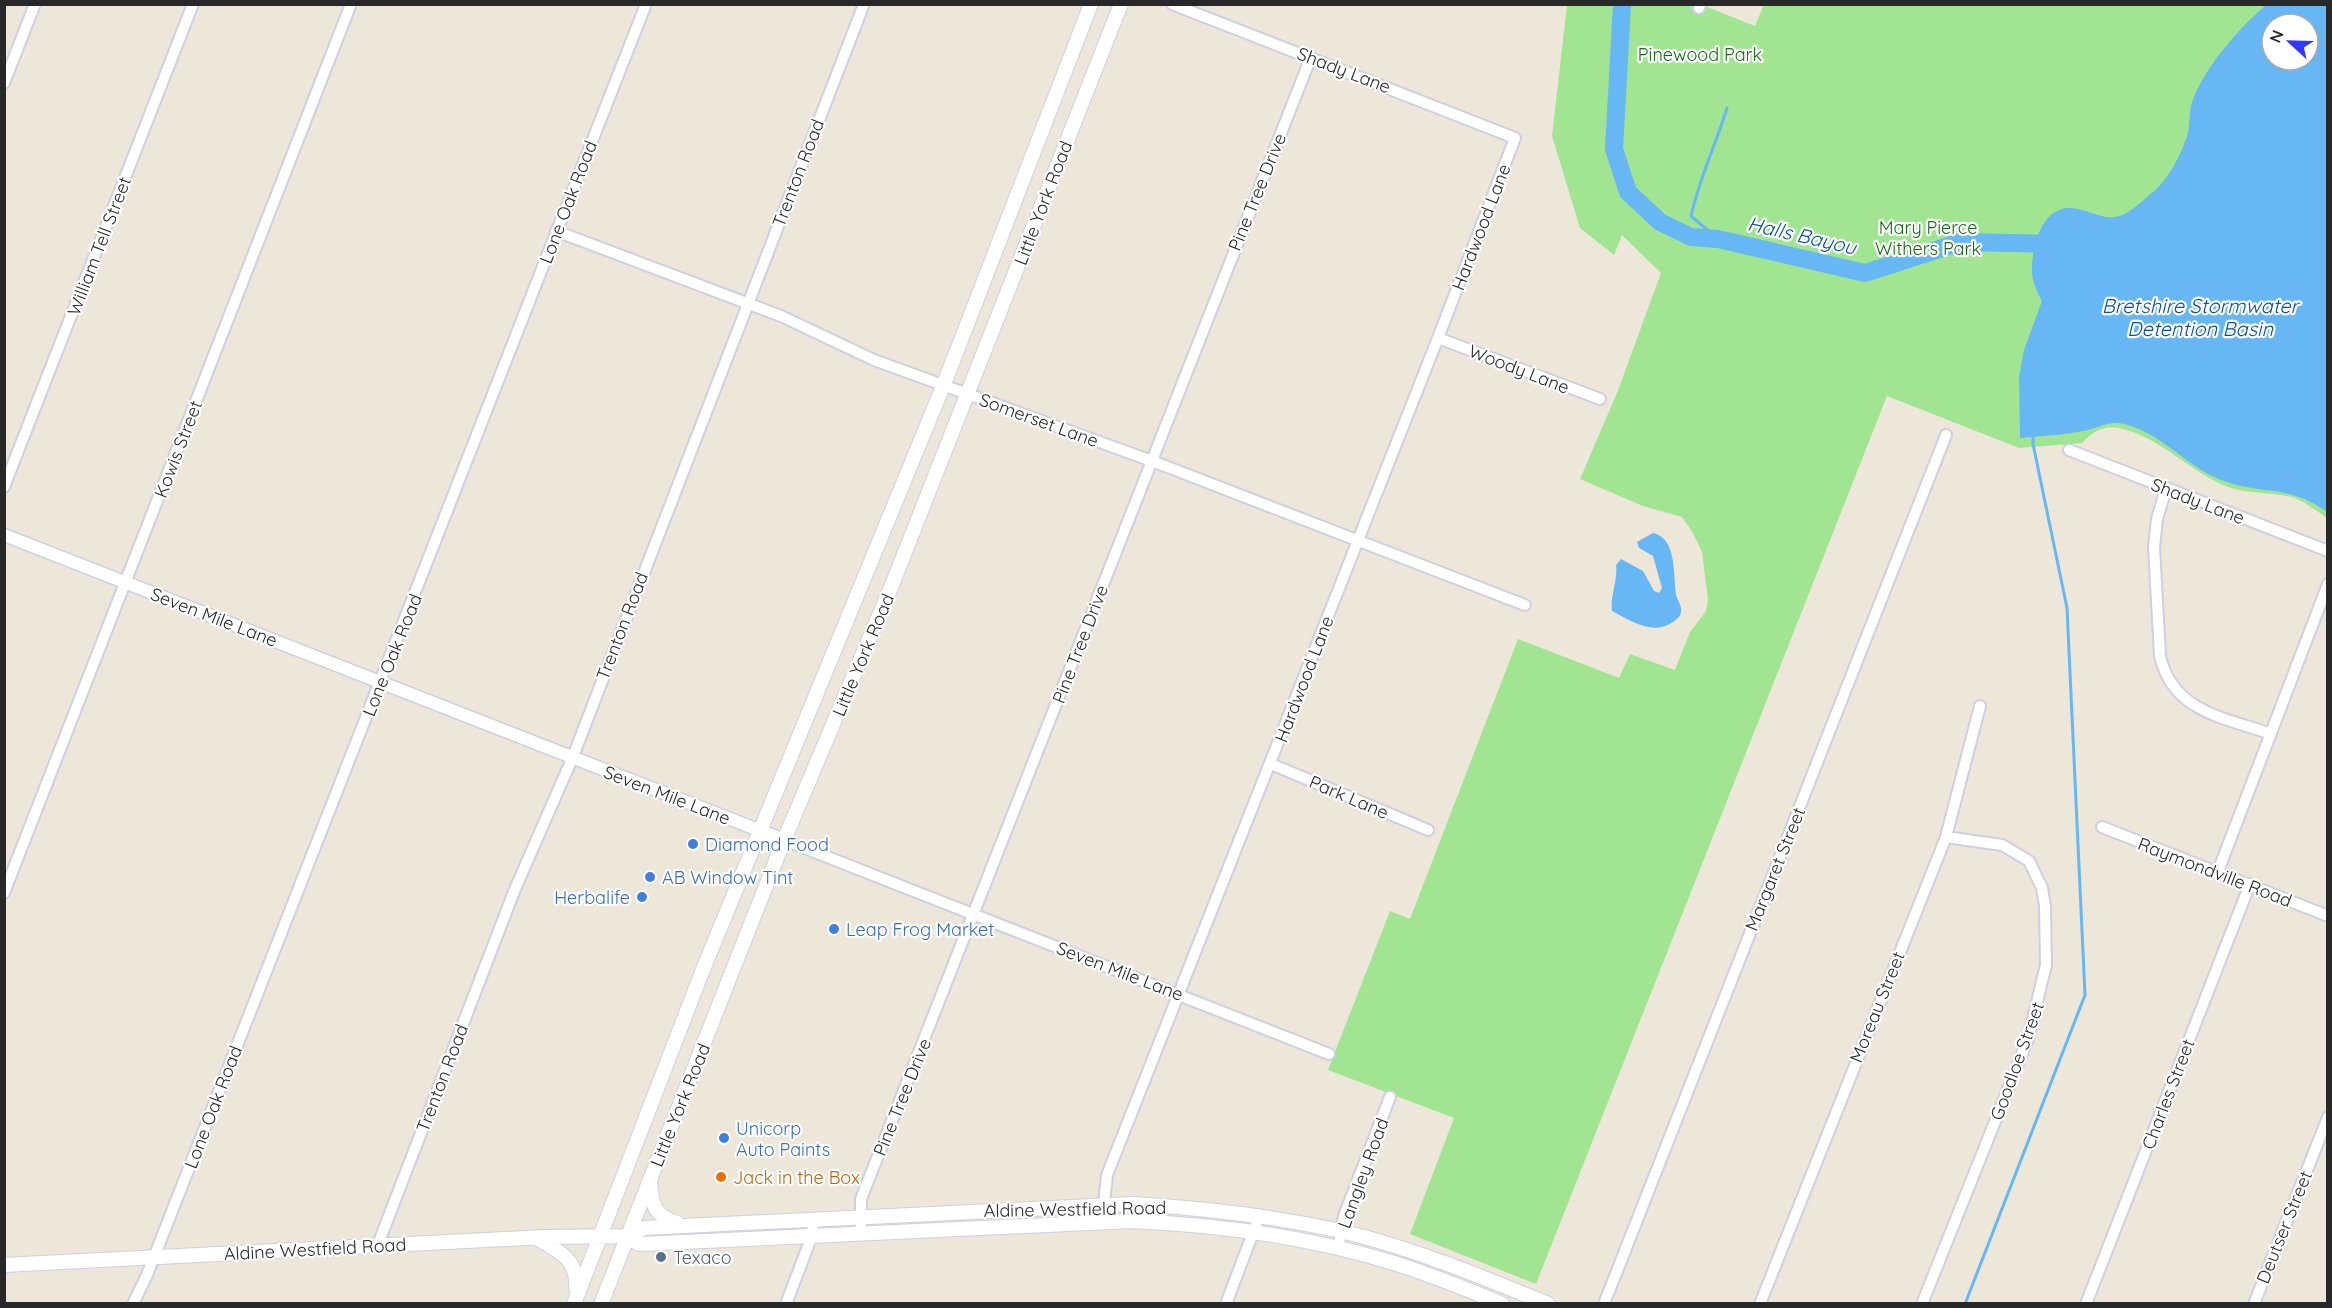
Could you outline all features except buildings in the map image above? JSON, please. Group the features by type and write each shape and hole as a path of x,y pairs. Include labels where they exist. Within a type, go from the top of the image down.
{"main road":[{"name":"Little York Road","path":"574,1303 760,831 944,384 1091,4"},
{"name":"Little York Road","path":"601,1304 784,840 892,585 1121,4"},
{"path":"650,1180 656,1210 662,1218 685,1226"},
{"name":"Aldine Westfield Road","path":"4,1265 534,1237 626,1236 644,1228 1133,1204 1197,1208 1341,1231 1396,1246 1548,1304"},
{"name":"Aldine Westfield Road","path":"626,1236 639,1244 1101,1222 1194,1224 1303,1242 1392,1262 1502,1304"},
{"path":"1303,1242 1306,1225"},
{"path":"534,1237 558,1250 572,1264 577,1277 574,1303"},
{"path":"1461,1287 1468,1272"}],"street":[{"path":"4,84 35,4"},
{"name":"William Tell Street","path":"4,487 193,4"},
{"name":"Kowis Street","path":"4,893 351,4"},
{"name":"Lone Oak Road","path":"133,1304 154,1257 451,506 646,4"},
{"name":"Trenton Road","path":"377,1247 515,889 572,759 864,4"},
{"name":"Shady Lane","path":"1172,4 1515,138"},
{"name":"Pine Tree Drive","path":"861,1234 861,1199 1311,57"},
{"name":"Hardwood Lane","path":"1101,1222 1107,1175 1358,542 1515,138"},
{"name":"Somerset Lane","path":"556,231 747,303 858,353 1152,461 1525,605"},
{"name":"Woody Lane","path":"1438,338 1600,399"},
{"name":"Margaret Street","path":"1604,1304 1946,435"},
{"name":"Shady Lane","path":"2069,450 2328,551"},
{"path":"2166,489 2157,519 2154,547 2160,656 2163,672 2170,685 2188,703 2271,734"},
{"name":"Seven Mile Lane","path":"4,535 1329,1054"},
{"path":"2217,874 2328,584"},
{"name":"Moreau Street","path":"1760,1304 1946,837 1980,706"},
{"name":"Park Lane","path":"1270,764 1428,830"},
{"name":"Raymondville Road","path":"2102,827 2328,916"},
{"name":"Goodloe Street","path":"1922,1304 2028,1039 2046,966 2045,906 2042,888 2029,861 2002,845 1946,837"},
{"name":"Charles Street","path":"2086,1304 2250,884"},
{"name":"Langley Road","path":"1338,1249 1341,1231 1390,1097"},
{"name":"Deutser Street","path":"2254,1304 2328,1117"},
{"path":"1226,1304 1259,1217"},
{"path":"786,1304 812,1236 813,1219"}],"green space":[{"path":"1764,4 2327,5 2327,518 2292,497 2243,491 2214,481 2150,440 2123,429 2105,428 2082,443 2019,448 1887,396 1536,1284 1410,1234 1454,1118 1328,1070 1390,911 1410,919 1518,639 1619,678 1630,654 1675,670 1690,632 1706,611 1708,600 1702,552 1682,517 1643,506 1580,479 1617,393 1661,273 1622,235 1614,255 1580,228 1552,136 1567,5 1702,5 1755,26"}],"water":[{"name":"Bretshire Stormwater Detention Basin","path":"2266,5 2327,5 2327,512 2313,503 2286,493 2248,487 2219,479 2195,466 2149,434 2124,424 2113,423 2089,430 2020,438 2019,377 2024,350 2042,301 2034,284 2032,271 2034,249 2040,231 2050,216 2066,208 2078,209 2103,217 2120,216 2136,207 2159,187 2170,173 2182,149 2188,133 2192,102 2198,89 2223,49"},
{"path":"1653,533 1661,536 1670,549 1676,594 1681,609 1676,620 1658,628 1642,626 1612,611 1616,565 1621,559 1643,571 1654,591 1659,593 1662,588 1653,556 1639,548 1637,542"}],"waterway":[{"name":"Halls Bayou","path":"1622,4 1614,149 1628,192 1660,222 1691,237 1718,239 1865,273 1961,242 2061,244"},
{"path":"1718,239 1691,216 1698,189 1727,108"},
{"path":"1965,1304 2085,995 2067,608 2033,435"}],"place":[{"name":"Diamond Food","path":"693,844"},
{"name":"AB Window Tint","path":"650,877"},
{"name":"Herbalife","path":"642,897"},
{"name":"Leap Frog Market","path":"834,929"},
{"name":"Unicorp Auto Paints","path":"724,1138"},
{"name":"Jack in the Box","path":"721,1177"},
{"name":"Texaco","path":"661,1257"}],"park label":[{"name":"Pinewood Park","path":"1700,54"},
{"name":"Mary Pierce Withers Park","path":"1928,237"}]}
